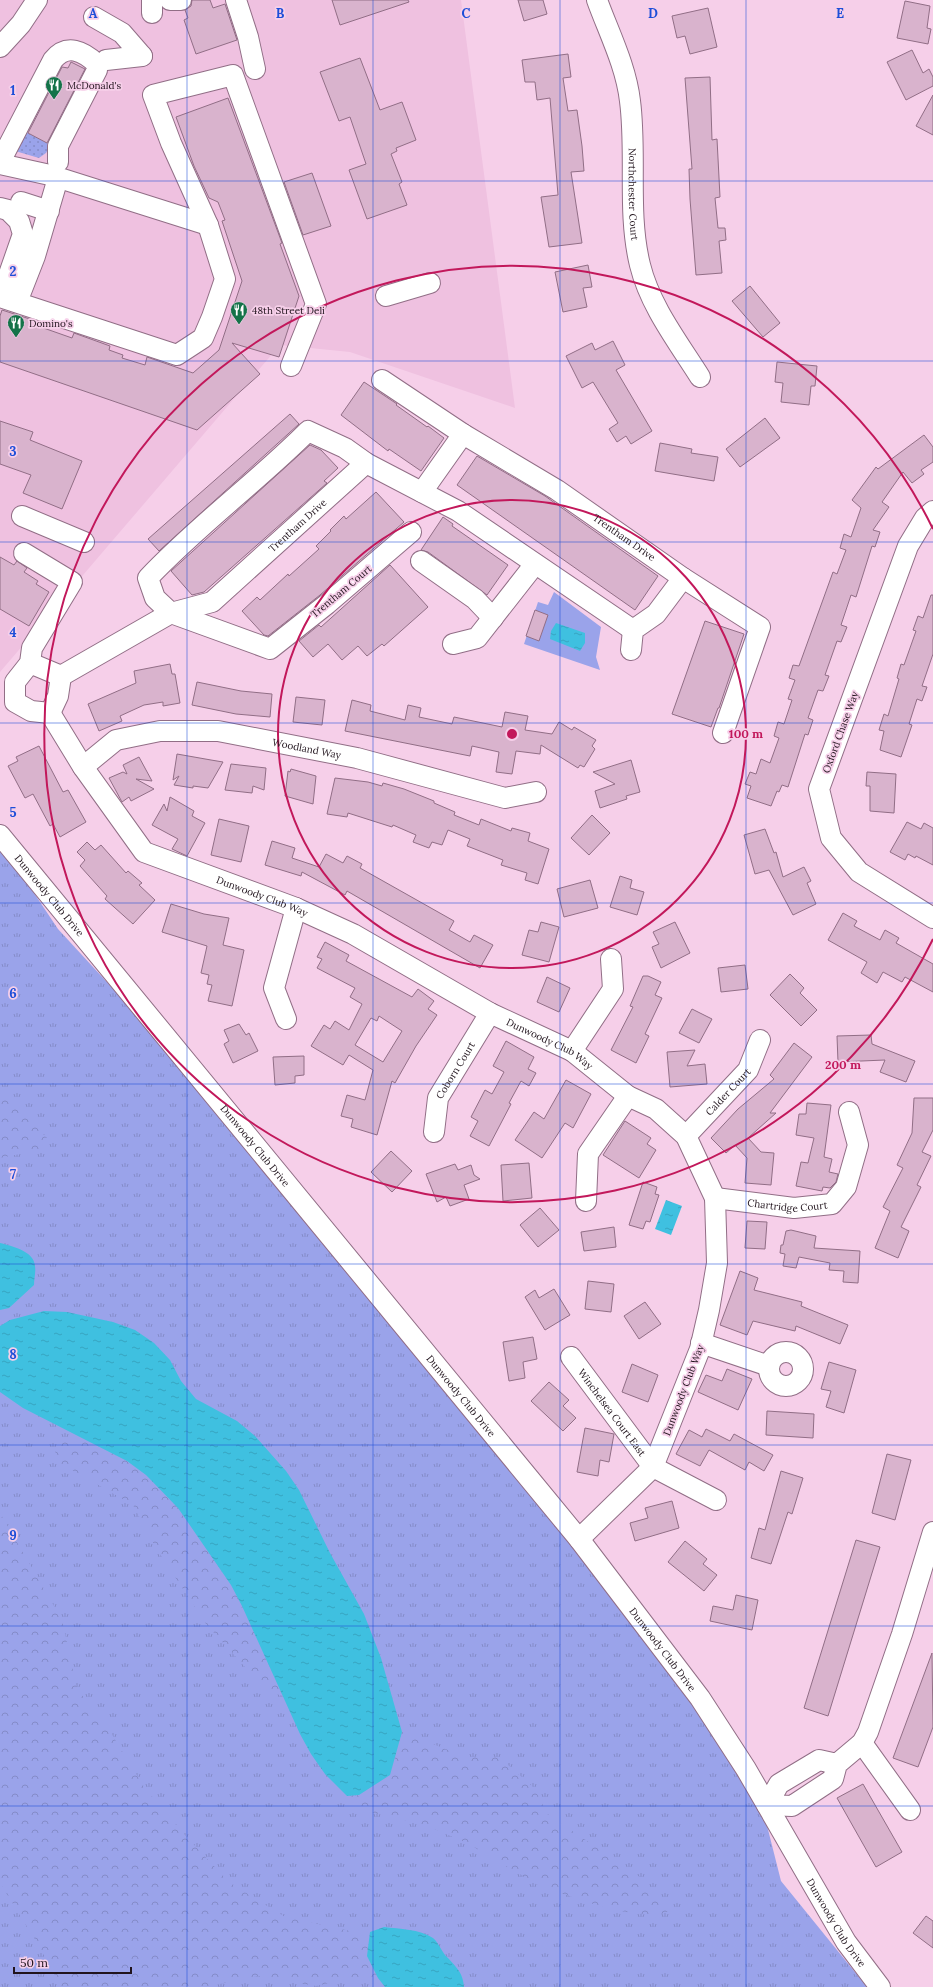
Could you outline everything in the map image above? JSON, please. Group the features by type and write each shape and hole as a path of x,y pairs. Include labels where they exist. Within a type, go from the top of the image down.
{"street":[{"path":"4,36 21,24 37,0"},
{"path":"170,0 181,0"},
{"path":"236,0 248,37 256,69"},
{"name":"Northchester Court","path":"597,0 623,65 630,101 635,227 640,265 658,310 700,377"},
{"path":"94,17 122,34 142,56 106,60"},
{"path":"39,65 50,49 65,37"},
{"path":"6,299 49,211 58,170 58,146 97,70 97,64 91,58 72,49 59,53 53,60 0,163 58,170 208,225"},
{"path":"6,299 177,355 203,338 225,279 208,225 171,143 153,95 233,75 316,304 291,366"},
{"path":"10,207 49,211"},
{"path":"6,299 23,234 19,221 10,207"},
{"path":"386,296 430,283"},
{"name":"Trentham Drive","path":"382,380 463,434 557,490 683,578 760,627 723,733"},
{"path":"171,613 155,598 148,578 173,551 286,453 308,431 345,448 366,463 458,511 633,630"},
{"path":"422,492 463,434"},
{"name":"Trentham Drive","path":"61,676 171,613 212,602 366,463"},
{"name":"Oxford Chase Way","path":"933,511 925,518 908,546 819,789 831,838 860,872 933,918"},
{"path":"22,516 84,542"},
{"name":"Trentham Court","path":"171,613 270,649 327,604 411,532"},
{"path":"24,553 72,582 32,648 30,663 15,682 7,705 31,711 50,713 58,696 61,676 30,663"},
{"path":"421,561 475,599 493,618"},
{"path":"453,644 477,638 536,564"},
{"path":"630,650 633,630 656,614 683,578"},
{"name":"Dunwoody Club Way","path":"50,713 83,767 144,852 296,908 352,934 490,1013 572,1051 628,1096 656,1109 686,1136 715,1198 717,1263 702,1342 653,1467 579,1539"},
{"name":"Woodland Way","path":"83,767 116,740 160,731 218,731 357,758 505,798 536,792"},
{"name":"Dunwoody Club Drive","path":"0,835 579,1539 700,1698 746,1769 846,1942 880,1987"},
{"path":"286,1019 274,988 296,908"},
{"path":"572,1051 613,989 611,959"},
{"name":"Coborn Court","path":"434,1132 438,1098 490,1013"},
{"name":"Calder Court","path":"686,1136 748,1070 760,1040"},
{"path":"586,1201 588,1154 628,1096"},
{"name":"Chartridge Court","path":"715,1198 794,1208 832,1204 846,1187 858,1145 849,1112"},
{"path":"702,1342 769,1366"},
{"name":"Winchelsea Court East","path":"571,1357 653,1467"},
{"path":"653,1467 716,1500"},
{"path":"767,1805 779,1784 819,1760 837,1764 862,1742 868,1732 902,1634 933,1532"},
{"path":"862,1742 910,1810"}],"shaded area":[{"path":"0,0 461,0 515,408 350,352 280,345 0,672"}],"green space":[{"path":"24,131 51,145 46,153 39,158 15,151"},
{"path":"554,592 601,627 596,657 600,670 524,644 538,602 548,605"},
{"path":"0,842 58,929 233,1119 561,1513 754,1774 781,1881 867,1987 0,1987"},
{"path":"0,1091 47,1138 45,1149 0,1158"},
{"path":"80,1437 127,1461 146,1475 178,1508 231,1585 283,1696 267,1691 206,1624 156,1548 133,1505 60,1463 54,1449 65,1438"},
{"path":"0,1513 62,1620 77,1689 108,1728 144,1787 182,1832 229,1882 285,1917 369,1935 367,1956 378,1978 355,1977 316,1986 258,1976 205,1987 61,1987 39,1946 0,1883"},
{"path":"402,1732 466,1757 499,1757 534,1788 548,1815 634,1872 673,1909 657,1916 612,1910 542,1887 467,1843 425,1825 358,1809 347,1796 359,1795 390,1775"}],"water":[{"path":"556,623 585,633 585,643 580,651 550,639 551,631"},
{"path":"666,1200 682,1206 671,1235 655,1229"},
{"path":"0,1243 22,1250 31,1256 34,1261 35,1271 34,1285 9,1308 0,1310"},
{"path":"44,1311 67,1312 113,1322 135,1330 154,1343 170,1360 181,1381 196,1399 237,1421 255,1436 286,1471 299,1490 330,1553 364,1614 381,1658 402,1732 390,1775 359,1795 347,1796 325,1774 311,1754 300,1734 231,1585 178,1508 146,1475 127,1461 23,1408 0,1392 0,1326 10,1320"},
{"path":"384,1927 416,1931 433,1938 459,1971 464,1987 385,1987 378,1978 367,1956 370,1932"}],"building":[{"path":"192,0 210,0 213,8 225,4 237,40 196,54 184,20 188,18 185,10 191,6"},
{"path":"332,0 408,0 409,2 340,25"},
{"path":"518,0 543,0 547,14 524,21"},
{"path":"905,1 930,6 927,28 931,29 928,44 897,38"},
{"path":"708,8 717,47 690,54 685,36 677,38 672,16"},
{"path":"912,50 923,73 929,69 933,77 933,86 906,100 887,62"},
{"path":"568,54 571,77 563,78 568,111 577,110 584,171 571,172 582,243 549,247 541,197 558,195 550,98 537,100 535,82 525,82 522,60"},
{"path":"360,58 380,110 402,102 416,140 396,148 397,151 391,154 402,182 399,184 407,205 367,219 349,170 366,164 350,117 339,121 320,72"},
{"name":"McDonald's","path":"71,62 85,69 47,143 28,133 62,67 68,68"},
{"path":"710,77 712,140 717,139 720,197 715,198 718,228 725,228 726,240 719,241 722,273 696,275 690,199 689,169 692,169 685,78"},
{"path":"933,95 933,135 916,126"},
{"path":"228,98 282,243 280,244 299,296 279,357 232,343 260,374 197,430 0,362 0,316 2,310 36,321 35,325 72,338 74,333 110,346 109,350 123,355 122,358 145,365 147,357 193,373 219,350 242,281 222,221 225,220 218,202 209,198 194,166 176,117"},
{"path":"312,173 331,226 303,235 284,182"},
{"path":"588,265 592,287 583,288 587,307 563,312 555,272"},
{"path":"750,286 780,323 763,337 732,301"},
{"path":"613,341 625,365 616,370 652,431 631,444 626,436 617,442 609,429 618,423 593,382 582,388 566,356 592,343 595,350"},
{"path":"777,362 817,366 815,386 811,386 809,405 781,402 783,383 775,382"},
{"path":"364,382 444,438 421,471 389,449 388,451 341,415"},
{"path":"290,414 299,424 159,551 148,539"},
{"path":"765,418 780,438 740,467 726,449"},
{"path":"0,421 33,432 30,440 82,461 62,509 23,493 31,475 0,464"},
{"path":"924,435 933,447 933,462 921,470 924,474 912,483 903,472 882,502 889,507 873,530 880,532 875,547 872,546 856,597 851,595 841,625 847,627 841,642 837,641 825,675 829,676 823,691 818,690 808,718 813,720 808,735 805,734 788,787 782,785 779,792 777,791 771,806 747,798 751,786 745,784 750,772 756,774 761,759 770,763 779,738 774,736 778,722 784,724 792,700 788,699 795,680 789,678 793,665 799,666 833,572 837,574 846,550 840,548 844,534 851,537 861,508 852,500 876,467 878,469"},
{"path":"660,443 692,449 691,453 718,457 714,481 655,471"},
{"path":"310,445 321,450 338,468 324,481 327,483 204,592 192,595 171,571"},
{"path":"477,456 545,496 658,576 635,610 457,485"},
{"path":"376,492 404,522 320,595 268,636 264,635 242,611 257,597 260,600 288,574 289,576 319,549 316,546 344,516 346,519"},
{"path":"443,517 453,524 452,526 508,565 487,595 428,552 421,550"},
{"path":"0,557 14,565 17,561 27,568 24,572 38,581 36,584 49,592 29,626 0,609"},
{"path":"390,565 428,607 384,646 382,644 367,656 358,646 342,660 328,644 313,657 299,641 319,625 321,627"},
{"path":"931,595 933,595 933,654 922,686 927,687 922,701 917,699 909,724 912,725 901,757 880,750 884,731 879,730 884,714 888,716 899,679 897,678 901,664 904,665 916,631 913,630 918,616 923,618"},
{"path":"535,610 548,615 539,641 526,636"},
{"path":"705,621 744,634 711,727 672,714"},
{"path":"170,664 172,674 175,674 180,703 163,706 163,702 144,705 120,716 122,721 99,731 88,704 136,683 134,671"},
{"path":"197,682 241,691 272,694 270,717 236,714 192,705"},
{"path":"296,697 325,700 322,725 293,722"},
{"path":"352,700 371,705 370,711 405,720 408,705 421,708 419,717 452,724 454,717 502,727 505,712 528,716 525,730 552,734 559,722 572,730 574,727 596,740 592,746 595,749 584,767 580,765 578,768 541,745 540,754 516,751 512,774 496,772 499,752 472,746 470,756 345,731"},
{"path":"39,746 63,792 68,790 86,822 60,837 53,824 50,826 33,794 25,798 8,766 18,761 16,757"},
{"path":"177,754 223,762 208,788 193,786 193,788 174,785 179,776 173,780"},
{"path":"139,757 152,781 136,779 154,789 131,801 129,797 122,802 109,778 123,772 127,774 123,765"},
{"path":"631,760 640,792 626,796 627,799 600,808 595,791 615,784 593,772"},
{"path":"231,764 266,768 264,790 253,786 252,793 225,790"},
{"path":"291,769 316,776 313,804 285,796 288,771 290,772"},
{"path":"867,772 896,774 894,813 870,811 870,786 866,786"},
{"path":"335,778 368,782 382,786 383,783 404,789 434,801 434,803 455,812 454,815 479,825 481,819 511,831 512,828 530,833 528,841 549,849 538,884 525,880 527,873 501,865 503,860 467,846 470,839 448,830 442,845 432,842 429,848 413,842 416,835 393,825 392,827 348,813 347,817 327,814"},
{"path":"170,797 194,811 192,816 205,823 187,856 172,849 178,839 152,825 164,804 167,811"},
{"path":"592,815 610,833 589,855 571,838"},
{"path":"219,819 249,826 241,862 211,855"},
{"path":"907,822 921,829 924,823 933,828 933,865 916,856 915,858 908,854 905,860 890,852"},
{"path":"765,829 774,853 776,852 783,877 804,867 811,881 807,883 816,904 793,915 769,870 755,874 744,835"},
{"path":"272,841 295,848 292,858 319,867 326,854 343,863 347,856 362,864 360,868 454,921 449,930 470,942 474,935 493,945 480,968 347,891 345,895 302,872 301,876 265,865"},
{"path":"87,842 95,850 101,845 126,873 128,871 142,883 139,885 155,900 133,924 105,899 107,896 80,866 85,860 77,852"},
{"path":"620,876 632,880 630,888 644,892 637,915 610,907"},
{"path":"590,880 598,908 564,917 557,889"},
{"path":"171,904 204,914 229,918 223,945 244,950 232,1006 208,1001 212,985 207,984 209,975 201,973 207,946 162,932"},
{"path":"843,913 857,921 854,926 880,940 885,930 899,938 896,943 933,964 933,992 905,977 902,982 883,972 877,983 861,973 867,962 828,940"},
{"path":"541,922 559,927 549,962 522,955 529,930 538,932"},
{"path":"675,922 690,953 661,968 652,947 659,944 653,932"},
{"path":"325,942 349,955 346,961 412,997 418,989 434,1001 428,1009 437,1015 416,1046 395,1083 392,1081 377,1135 351,1127 353,1119 341,1116 347,1095 365,1100 373,1070 349,1055 343,1065 311,1046 324,1025 330,1029 335,1021 349,1030 362,1004 350,997 355,988 317,968 322,959 317,957","holes":["379,1016 402,1031 383,1062 355,1045 371,1018 377,1021"]},
{"path":"745,965 748,989 721,992 718,968"},
{"path":"790,974 804,988 800,993 817,1010 801,1026 770,995"},
{"path":"643,976 648,976 661,982 655,995 662,998 645,1034 649,1036 636,1063 611,1050 633,1007 630,1006"},
{"path":"547,977 570,988 559,1012 537,1002"},
{"path":"692,1009 712,1019 699,1043 679,1033"},
{"path":"239,1024 246,1035 249,1033 258,1051 233,1063 224,1044 229,1041 224,1030"},
{"path":"871,1035 872,1044 915,1061 906,1082 880,1072 885,1060 838,1062 837,1036"},
{"path":"506,1041 534,1057 528,1069 536,1073 529,1086 521,1081 489,1146 470,1136 478,1121 471,1117 485,1090 492,1094 504,1072 493,1066"},
{"path":"794,1043 812,1057 770,1113 776,1113 748,1138 761,1152 774,1153 771,1185 745,1183 747,1158 735,1145 726,1153 711,1138 738,1109 774,1079 770,1075"},
{"path":"695,1050 687,1066 705,1064 707,1084 670,1087 667,1052"},
{"path":"304,1056 304,1075 295,1076 295,1083 275,1085 273,1057"},
{"path":"566,1080 591,1094 573,1128 565,1123 542,1158 515,1140 534,1112 544,1119"},
{"path":"914,1098 933,1098 933,1130 922,1152 931,1156 917,1185 921,1187 901,1227 909,1231 898,1258 875,1248 890,1211 883,1207 903,1168 897,1165 912,1133"},
{"path":"807,1103 831,1105 824,1157 832,1159 829,1172 838,1174 836,1182 830,1188 823,1187 822,1191 796,1186 801,1162 808,1163 814,1138 796,1135 799,1114 806,1114"},
{"path":"625,1121 651,1138 647,1144 656,1150 639,1178 603,1155"},
{"path":"391,1151 412,1171 392,1192 371,1172"},
{"path":"529,1163 532,1198 503,1201 501,1165"},
{"path":"455,1164 458,1170 471,1165 474,1175 480,1179 464,1185 469,1199 450,1206 446,1197 437,1202 426,1174"},
{"path":"643,1182 657,1187 655,1194 659,1195 650,1222 646,1221 643,1229 629,1225"},
{"path":"540,1208 559,1230 538,1247 520,1225"},
{"path":"747,1221 767,1222 765,1249 745,1248"},
{"path":"614,1227 616,1247 584,1251 581,1232"},
{"path":"791,1230 816,1236 814,1248 860,1251 858,1283 843,1282 844,1271 829,1270 830,1263 799,1257 796,1268 783,1266 785,1254 780,1253 781,1245 783,1245 786,1231"},
{"path":"740,1271 758,1278 754,1290 802,1302 801,1306 848,1325 840,1344 796,1326 795,1331 753,1321 747,1335 720,1325"},
{"path":"588,1281 614,1284 611,1312 585,1309"},
{"path":"554,1289 570,1315 545,1330 525,1297 535,1290 539,1298"},
{"path":"645,1302 661,1324 639,1339 624,1316"},
{"path":"533,1337 537,1359 523,1362 525,1378 509,1381 503,1342"},
{"path":"829,1362 856,1370 844,1413 826,1407 831,1391 821,1389"},
{"path":"632,1364 658,1375 648,1402 622,1392"},
{"path":"727,1369 752,1379 738,1410 698,1392 706,1375 722,1381"},
{"path":"549,1382 569,1400 563,1406 576,1418 563,1431 531,1401"},
{"path":"767,1411 814,1414 813,1438 766,1435"},
{"path":"585,1428 614,1434 609,1462 600,1460 598,1476 577,1472"},
{"path":"706,1429 730,1441 734,1434 773,1455 764,1471 749,1462 745,1470 709,1450 700,1466 676,1454 689,1430 702,1437"},
{"path":"887,1454 911,1460 895,1520 872,1513"},
{"path":"781,1471 803,1478 792,1514 788,1512 771,1564 751,1558 759,1528 765,1530"},
{"path":"672,1501 679,1528 635,1541 630,1523 648,1518 645,1508"},
{"path":"856,1540 880,1547 828,1716 804,1708"},
{"path":"685,1541 707,1559 703,1564 717,1575 704,1591 668,1562"},
{"path":"736,1595 758,1600 752,1630 710,1621 713,1606 733,1610"},
{"path":"932,1653 933,1727 918,1767 893,1758"},
{"path":"863,1784 902,1852 876,1867 837,1798"},
{"path":"926,1916 933,1921 933,1948 913,1933"}],"place":[{"name":"McDonald's","path":"54,100"},
{"name":"48th Street Deli","path":"239,325"},
{"name":"Domino's","path":"16,338"}]}
